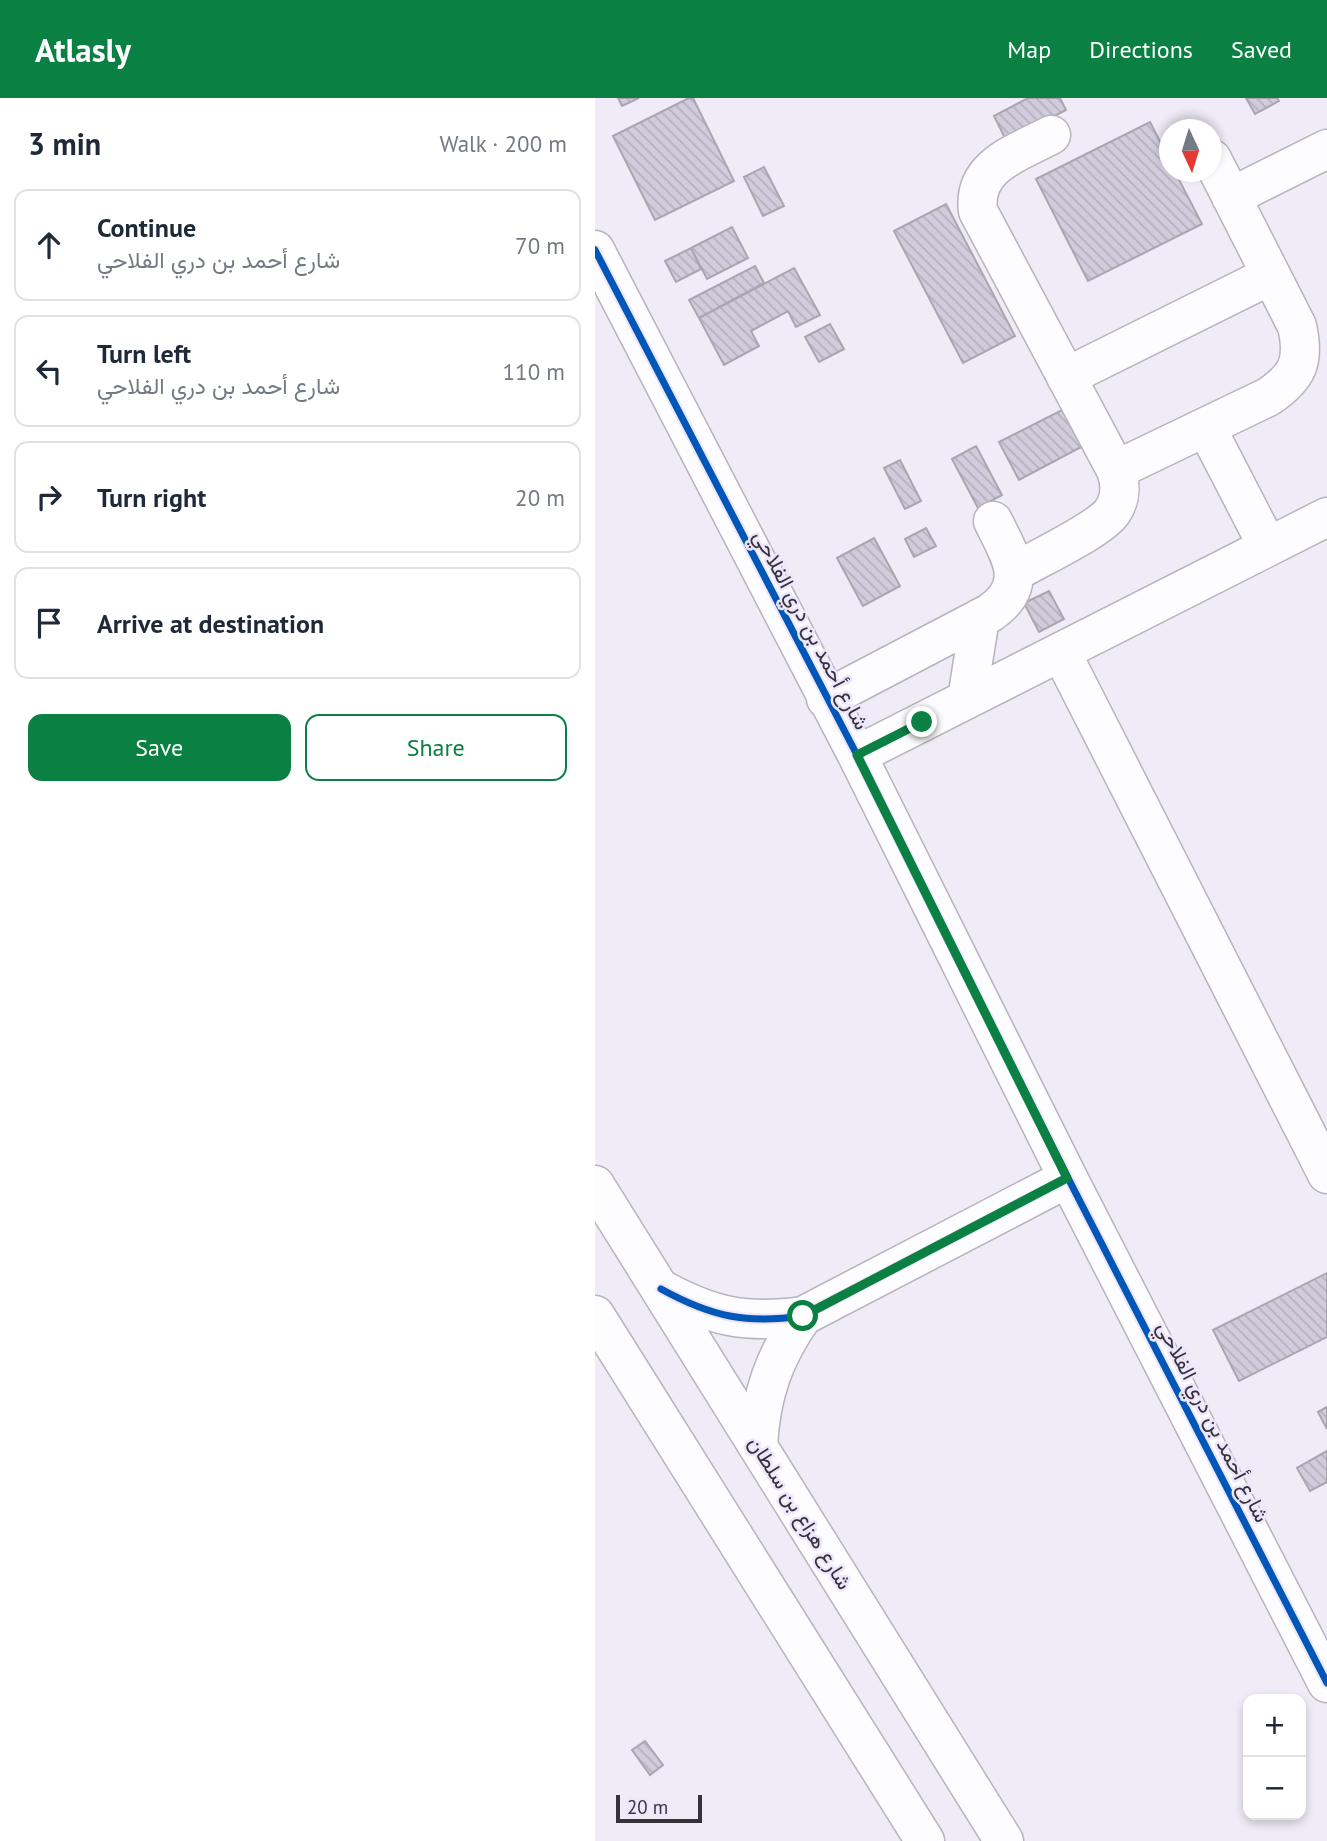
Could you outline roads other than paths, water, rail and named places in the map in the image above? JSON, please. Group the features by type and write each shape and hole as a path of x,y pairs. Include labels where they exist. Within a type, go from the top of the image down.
{"street":[{"path":"1015,572 1102,522 1111,513 1119,492 1116,470 984,223 976,198 979,185 995,165 1051,135"},
{"path":"1231,197 1327,149"},
{"path":"1116,470 1268,397 1286,385 1298,368 1301,347 1297,326 1222,179"},
{"name":"شارع أحمد بن دري الفلاحي","path":"595,250 857,755 1067,1178 1327,1683"},
{"path":"1066,377 1271,275"},
{"path":"1206,427 1268,547"},
{"path":"857,755 1327,517"},
{"path":"826,699 980,618 1006,600 1011,592 1015,572 993,521"},
{"path":"967,699 980,618"},
{"path":"1061,652 1327,1174"},
{"path":"661,1289 694,1307 730,1318 767,1321 803,1316 1067,1178"},
{"name":"شارع هزاع بن سلطان","path":"595,1185 1003,1841"},
{"path":"595,1315 925,1841"},
{"path":"758,1445 760,1410 768,1376 783,1344 803,1316"}]}
